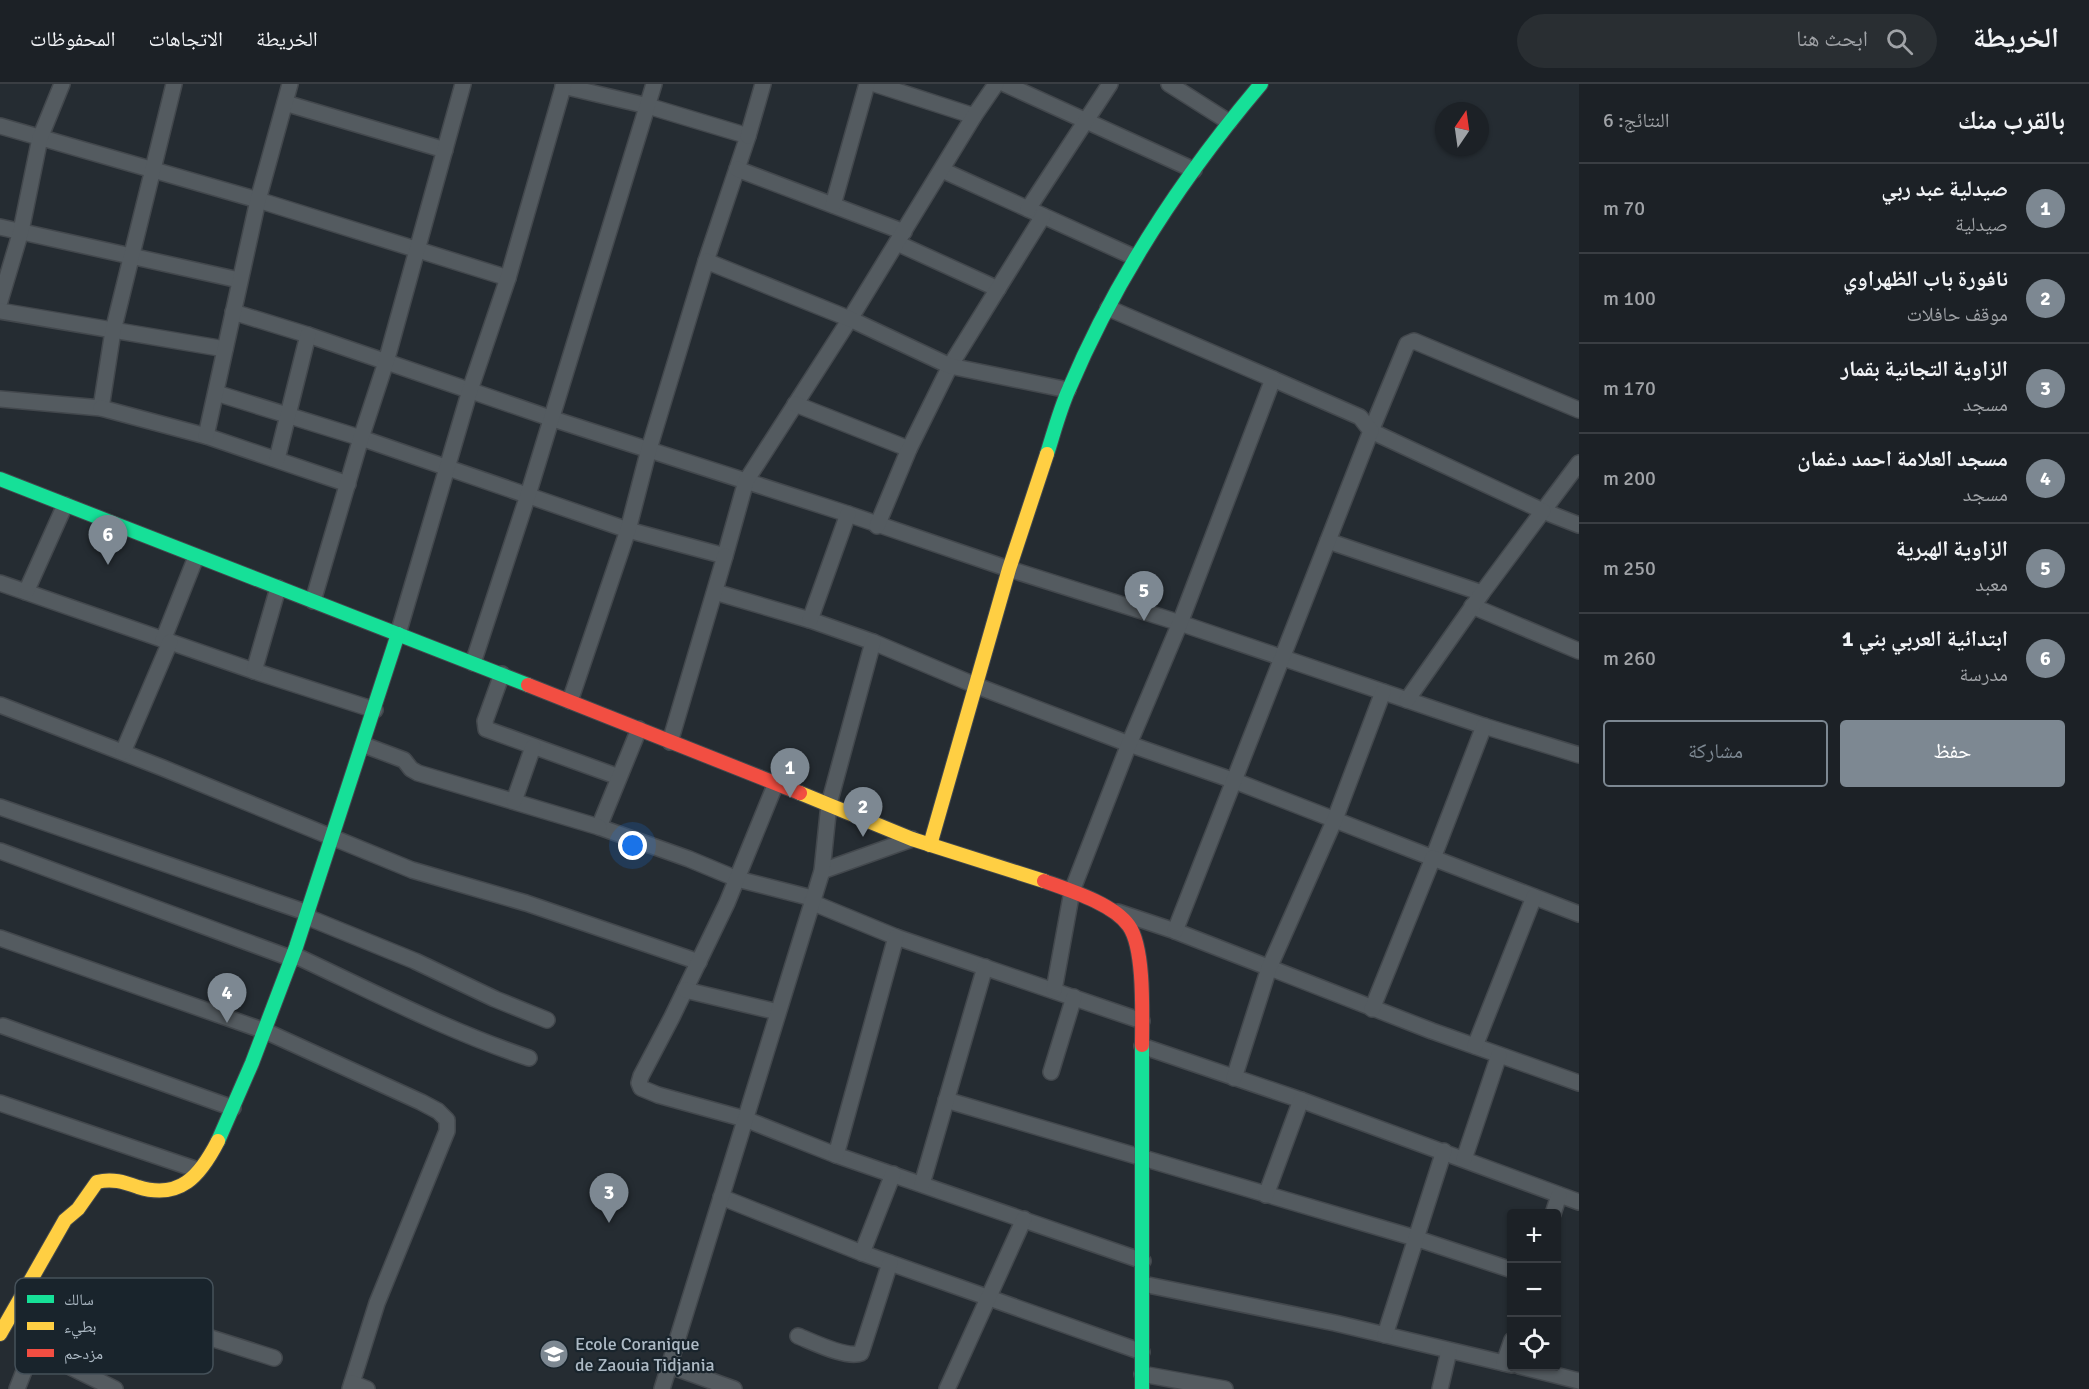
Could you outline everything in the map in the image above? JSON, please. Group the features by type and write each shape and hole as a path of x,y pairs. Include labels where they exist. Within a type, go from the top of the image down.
{"street":[{"path":"0,301 21,231 40,138 62,84"},
{"path":"101,408 113,331 174,84"},
{"path":"206,436 258,200 290,84"},
{"path":"473,663 528,495 654,84"},
{"path":"570,701 628,530 649,449 763,84"},
{"path":"833,205 867,84"},
{"path":"875,84 974,116"},
{"path":"670,742 746,481 996,84"},
{"path":"1005,84 1194,170"},
{"path":"1028,209 1110,84"},
{"path":"1169,84 1229,122"},
{"path":"930,845 1009,569 1068,390 1134,257 1229,122 1261,84"},
{"path":"30,1278 65,1220 78,1209 97,1182 108,1179 153,1192 165,1191 184,1184 208,1156 233,1107 293,957 364,745 470,390 508,278 564,85 648,106 748,136"},
{"path":"313,601 386,362 445,150 458,86"},
{"path":"285,103 445,150"},
{"path":"0,126 258,200 508,278"},
{"path":"737,169 833,205 901,237 998,289"},
{"path":"942,170 1134,257"},
{"path":"877,526 909,449 950,366 1043,216"},
{"path":"0,227 239,280"},
{"path":"706,261 850,319 950,366 1068,390"},
{"path":"1108,308 1360,417 1371,431 1543,511 1579,525"},
{"path":"0,311 225,349"},
{"path":"233,312 848,514 877,526 1180,623 1484,726 1579,755"},
{"path":"278,459 308,335"},
{"path":"1175,931 1407,344 1412,341 1579,410"},
{"path":"1054,990 1072,891 1129,744 1180,623 1273,379"},
{"path":"216,393 361,438 628,530 725,556"},
{"path":"0,399 101,408 206,436 348,484"},
{"path":"795,404 909,449"},
{"path":"1407,700 1472,606 1579,463"},
{"path":"0,479 502,674 912,839 1072,891 1112,910 1175,931 1372,1009 1579,1083"},
{"path":"26,592 65,505"},
{"path":"810,620 848,514"},
{"path":"1328,541 1482,593"},
{"path":"123,752 196,557"},
{"path":"0,583 254,671 375,710"},
{"path":"254,671 278,588"},
{"path":"715,592 810,620 873,642 977,686 1129,744 1235,781 1579,914"},
{"path":"1472,606 1579,651"},
{"path":"662,1389 822,871 829,804 873,642"},
{"path":"502,674 485,721 485,727 490,732 619,777"},
{"path":"1234,1078 1269,968 1335,819 1383,692"},
{"path":"0,705 123,752 412,870 526,903 699,962"},
{"path":"1372,1009 1484,726"},
{"path":"599,827 639,729"},
{"path":"364,745 404,760 417,773 599,827 737,879 812,900 896,937 1142,1021"},
{"path":"514,801 533,747"},
{"path":"776,783 737,879 686,990 641,1076 639,1085 658,1095 745,1119 836,1155 1143,1261"},
{"path":"0,807 307,915 547,1020"},
{"path":"822,871 912,839"},
{"path":"0,852 293,957 471,1037 529,1058"},
{"path":"1475,1046 1534,897"},
{"path":"1112,910 1126,921 1134,938 1142,1021 1142,1382 1225,1389"},
{"path":"836,1155 896,937"},
{"path":"0,938 265,1031 438,1111 448,1124 447,1131 377,1303 351,1386 367,1389"},
{"path":"922,1184 985,967"},
{"path":"686,990 777,1012"},
{"path":"1051,1072 1074,997"},
{"path":"3,1026 233,1107"},
{"path":"1142,1046 1444,1151 1579,1202"},
{"path":"1464,1159 1499,1054"},
{"path":"946,1100 1415,1238 1507,1268"},
{"path":"1266,1195 1301,1100"},
{"path":"0,1103 198,1170"},
{"path":"1385,1335 1444,1151"},
{"path":"862,1253 893,1174"},
{"path":"1555,1209 1559,1195"},
{"path":"721,1197 862,1253 1142,1352"},
{"path":"947,1389 1024,1219"},
{"path":"798,1336 847,1354 861,1353 890,1263"},
{"path":"1143,1284 1385,1335 1507,1364"},
{"path":"2,1325 15,1303"},
{"path":"213,1339 274,1358"},
{"path":"1440,1389 1449,1351"},
{"path":"670,1366 734,1389"},
{"path":"1537,1371 1579,1381"},
{"path":"17,1389 22,1374"},
{"path":"85,1374 115,1389"}],"traffic: fast":[{"path":"1047,454 1069,389 1108,307 1130,268 1178,192 1261,84"},
{"path":"0,479 528,685"},
{"path":"218,1141 252,1063 296,947 398,634"},
{"path":"1142,1045 1142,1389"}],"traffic: slow":[{"path":"930,845 1009,569 1047,454"},
{"path":"800,793 912,839 1044,881"},
{"path":"32,1278 65,1220 78,1209 97,1182 118,1181 153,1190 177,1187 196,1174 218,1141"},
{"path":"0,1334 15,1308"}],"traffic: jam":[{"path":"528,685 800,793"},
{"path":"1044,881 1102,904 1129,926 1138,950 1140,966 1142,1045"}],"place":[{"name":"ابتدائية العربي بني 1","path":"108,565"},
{"name":"الزاوية الهبرية","path":"1144,621"},
{"name":"صيدلية عبد ربي","path":"790,798"},
{"name":"نافورة باب الظهراوي","path":"863,837"},
{"name":"مسجد العلامة احمد دغمان","path":"227,1023"},
{"name":"الزاوية التجانية بقمار","path":"609,1223"},
{"name":"Ecole Coranique de Zaouia Tidjania","path":"554,1354"}]}
